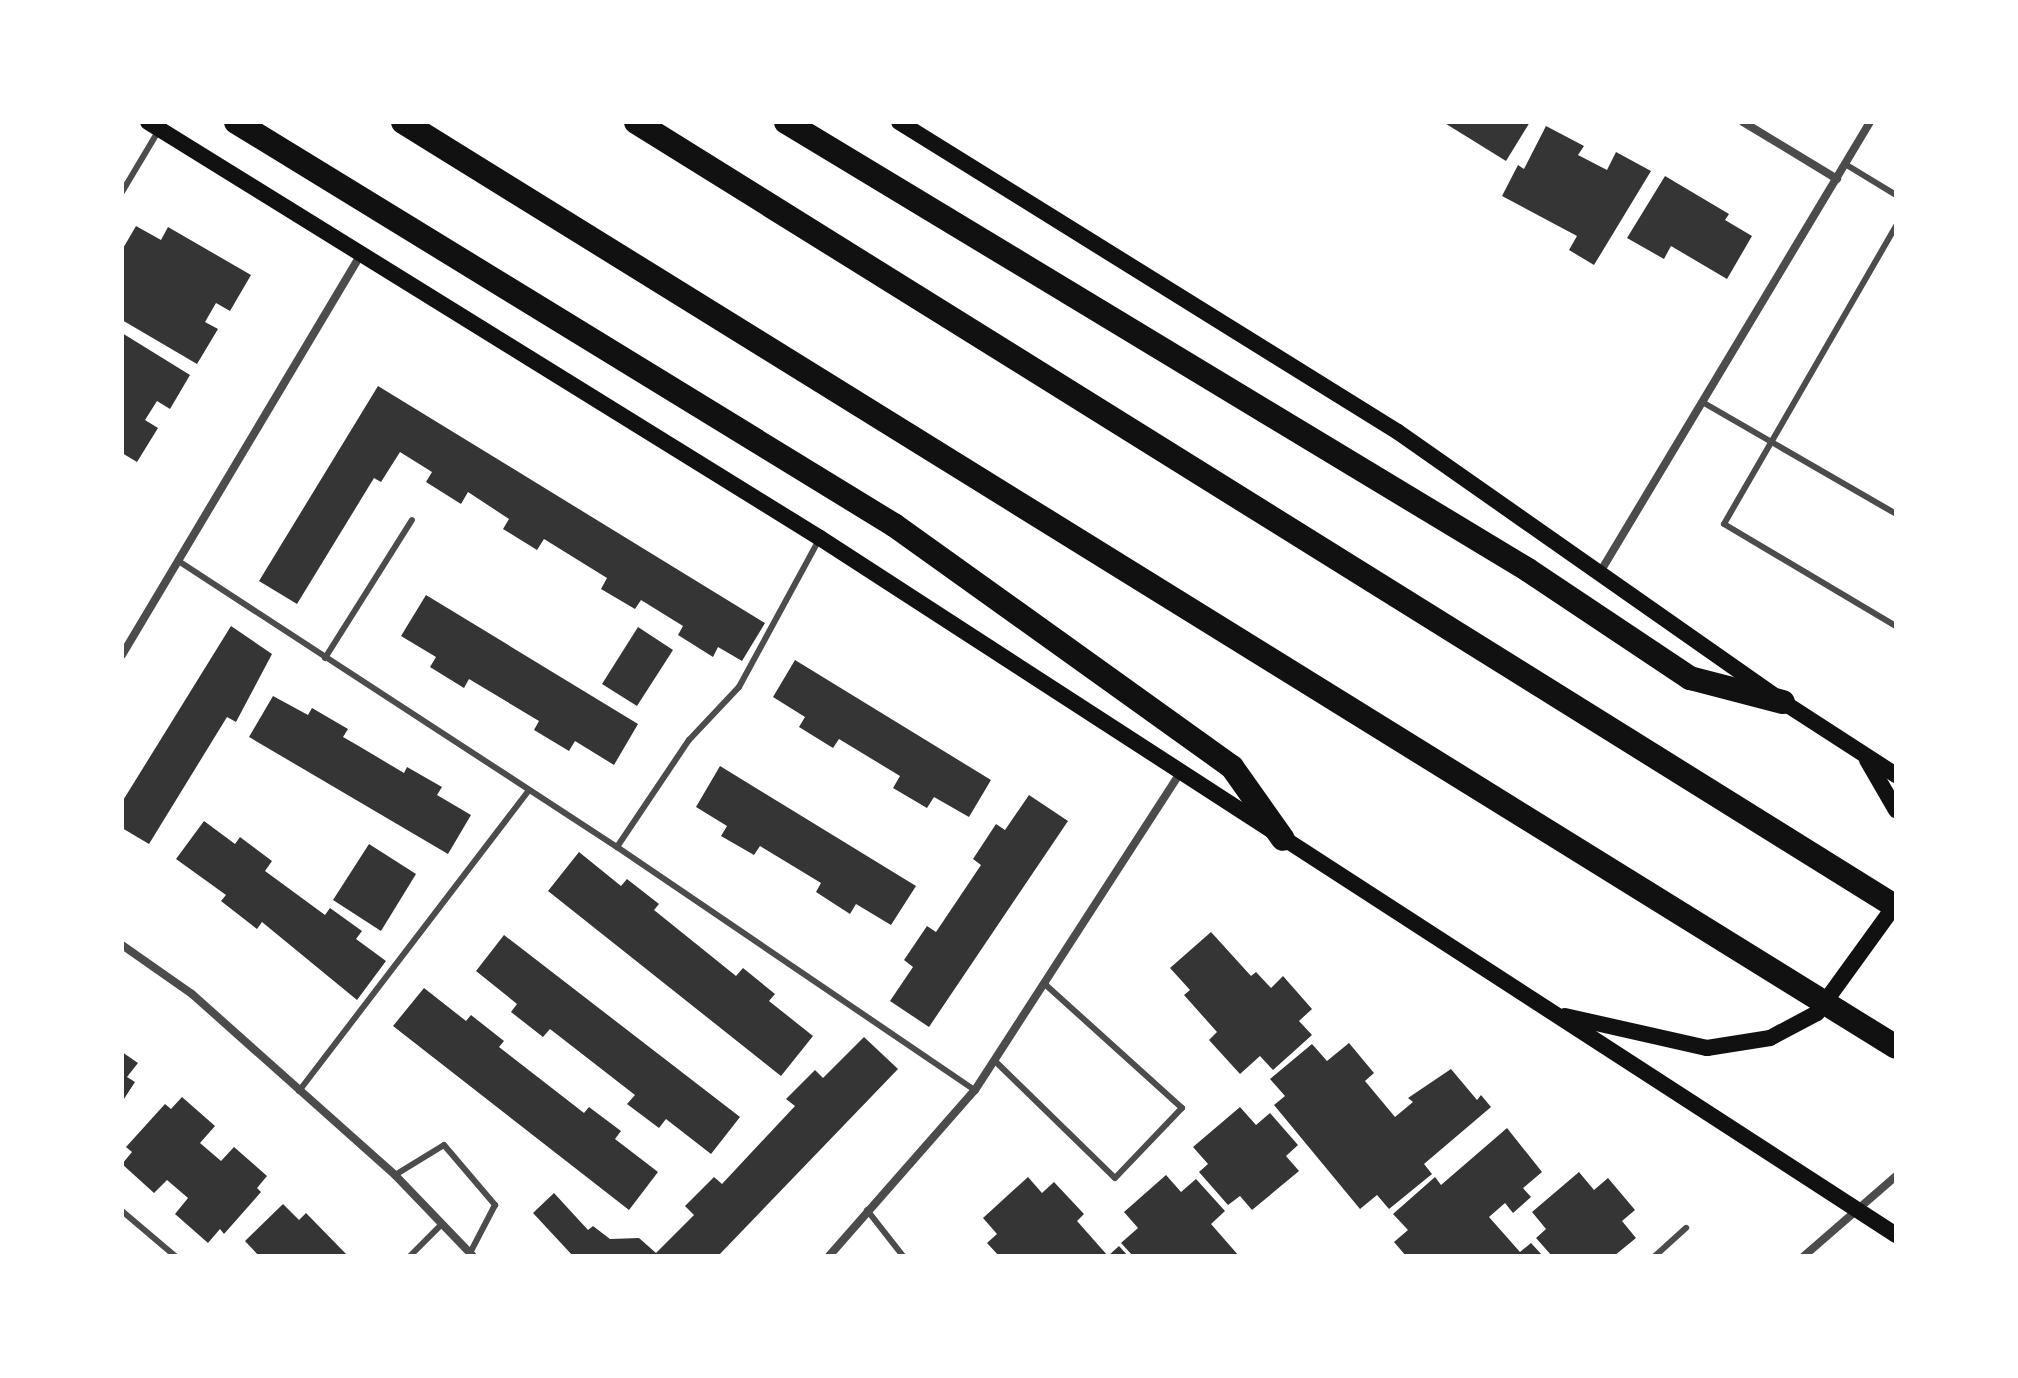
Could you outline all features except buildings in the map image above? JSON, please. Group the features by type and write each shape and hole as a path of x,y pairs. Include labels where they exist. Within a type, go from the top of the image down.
{"highway":[{"path":"236,122 894,525 1232,767 1283,839"},
{"path":"403,122 1123,564 1896,1047"},
{"path":"636,122 1896,906"},
{"path":"786,122 1505,556 1690,678 1783,702"}],"main road":[{"path":"899,122 1398,432 1783,702 1896,775"},
{"path":"154,126 820,538 1896,1235"},
{"path":"1866,757 1896,810"},
{"path":"1552,1012 1707,1048 1770,1038 1817,1013 1896,906"}],"street":[{"path":"1743,122 1837,179"},
{"path":"1599,574 1870,122"},
{"path":"122,655 360,255"},
{"path":"829,1256 996,1062 1180,773"},
{"path":"122,945 192,994 395,1175 472,1255"},
{"path":"1804,1256 1896,1176"}],"lane":[{"path":"122,192 154,126"},
{"path":"1845,164 1896,195"},
{"path":"1896,226 1724,524 1896,626"},
{"path":"1704,403 1896,514"},
{"path":"325,658 412,520"},
{"path":"617,847 689,740 739,687 820,538"},
{"path":"180,562 528,792 617,847 975,1090"},
{"path":"299,1091 528,792"},
{"path":"996,1062 1115,1178 1182,1108 1045,984"},
{"path":"395,1175 444,1145 495,1205 472,1255"},
{"path":"867,1210 903,1256"},
{"path":"122,1211 175,1256"},
{"path":"410,1256 442,1224"},
{"path":"1655,1256 1686,1228"}]}
